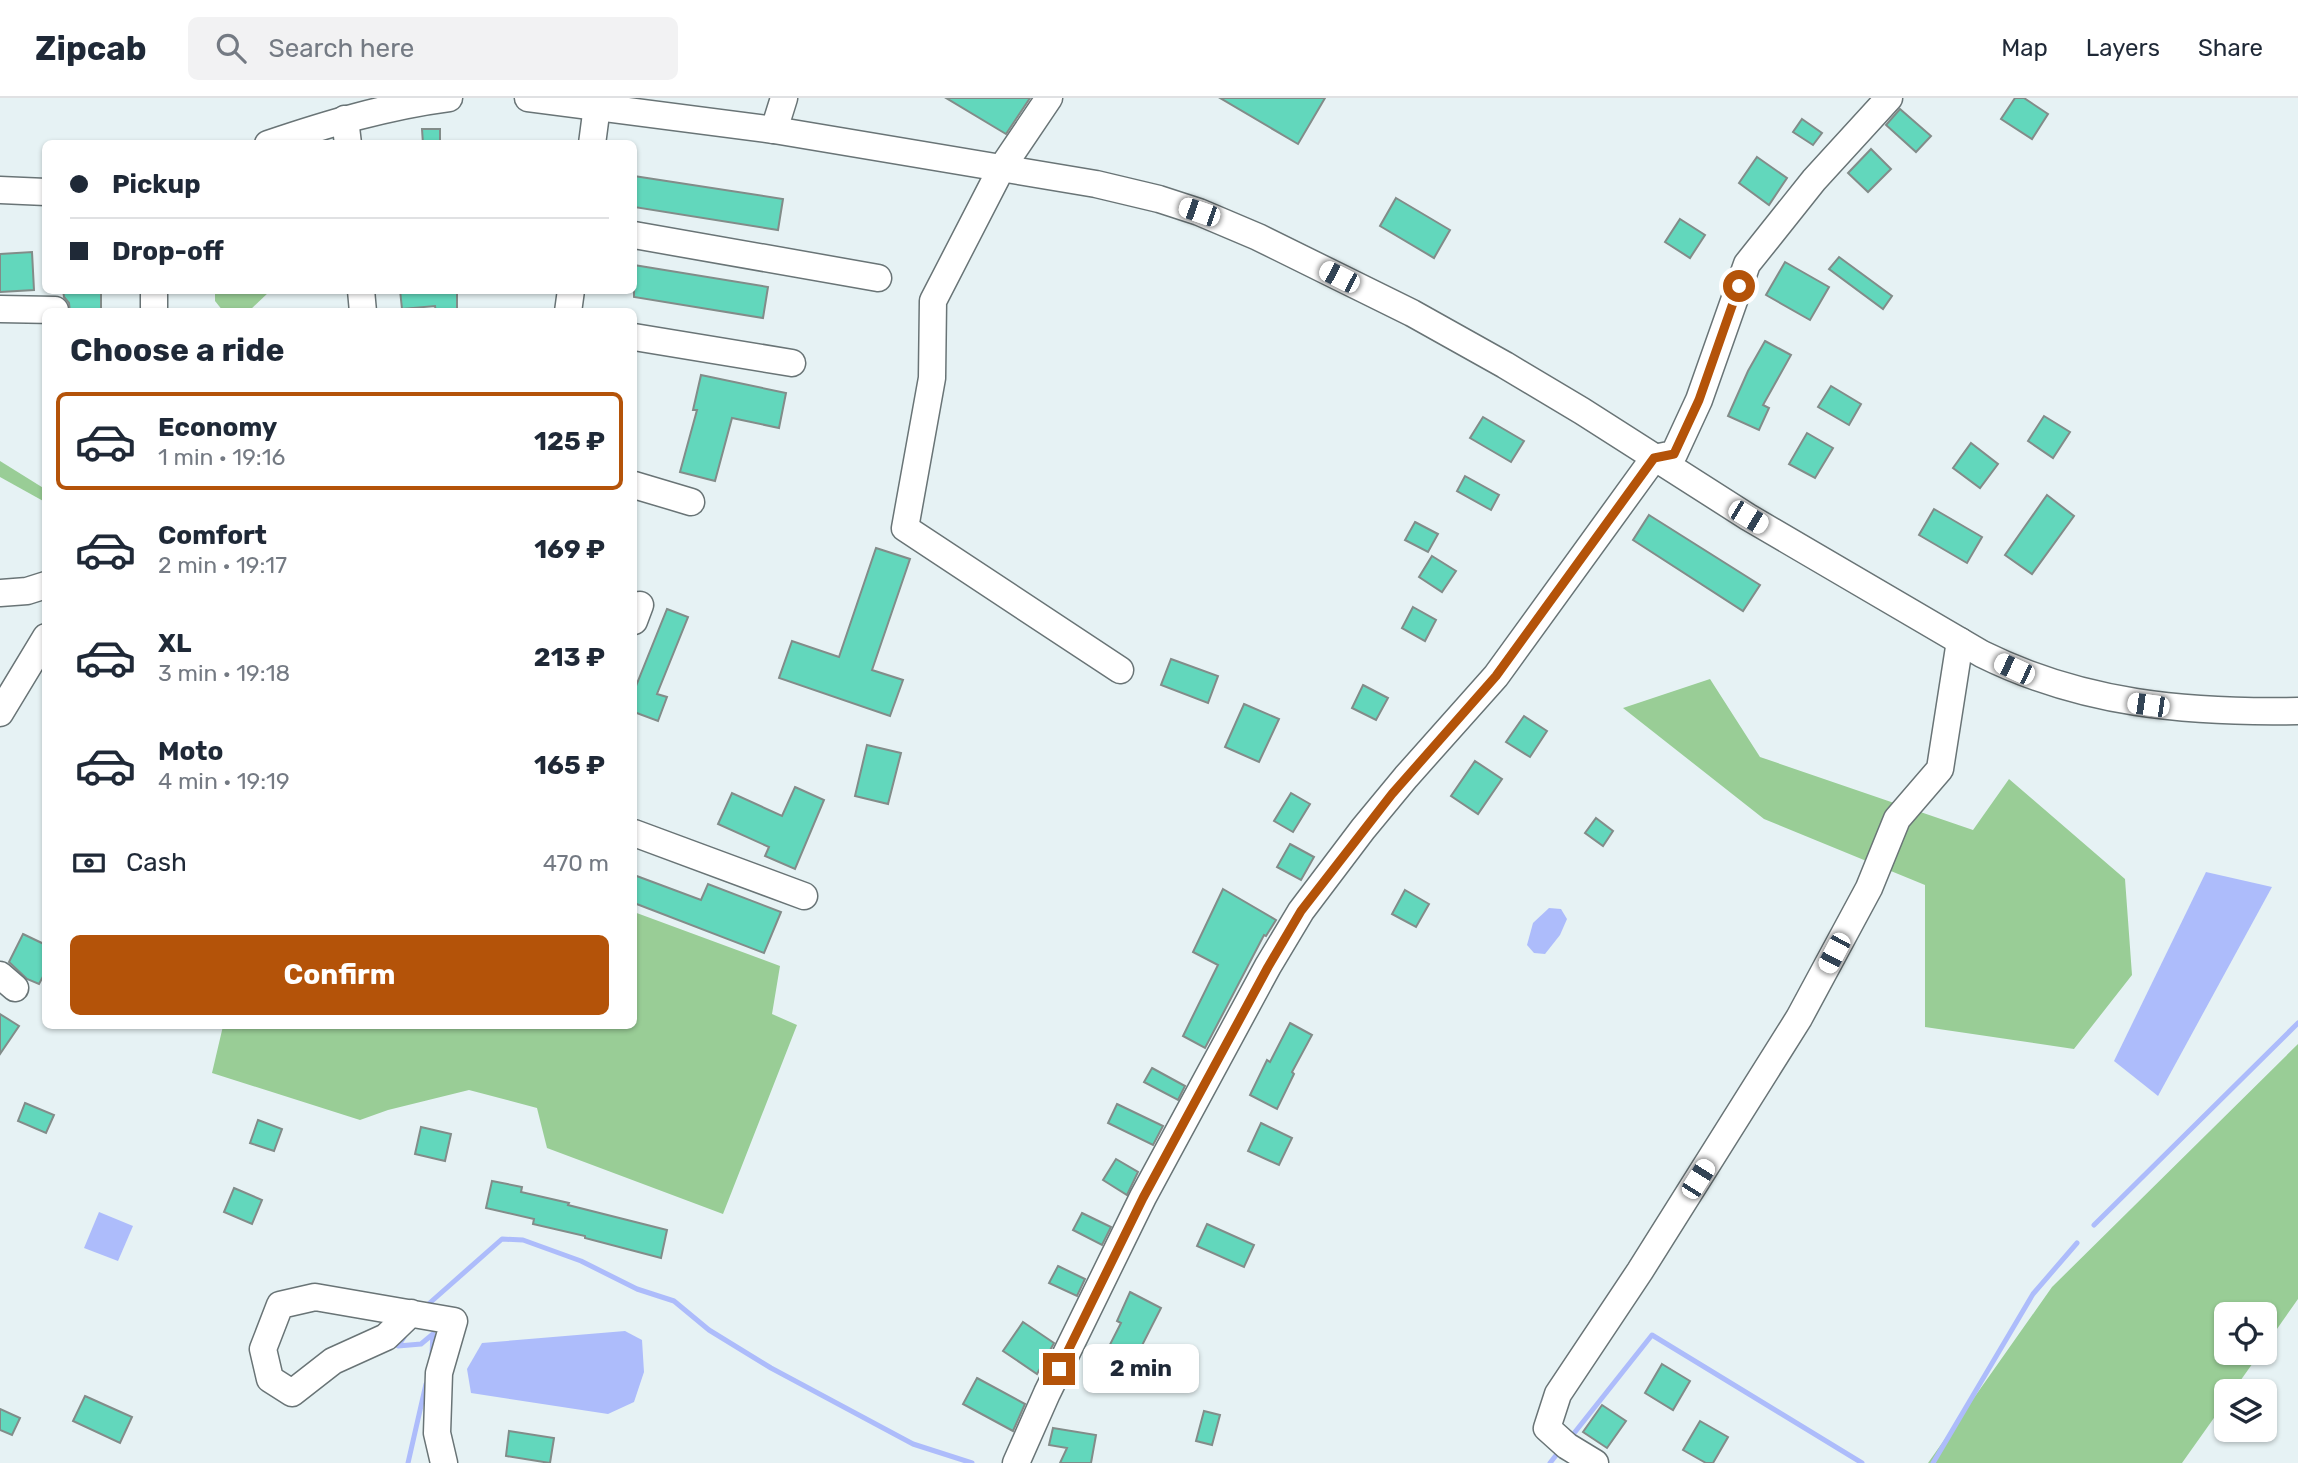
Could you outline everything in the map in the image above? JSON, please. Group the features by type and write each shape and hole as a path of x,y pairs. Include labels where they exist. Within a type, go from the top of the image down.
{"street":[{"path":"292,140 347,131 421,100 449,98"},
{"path":"528,98 774,130 1097,184 1189,208 1239,228 1412,313 1582,411 1796,545 1998,662 2030,676 2096,696 2148,705 2298,711"},
{"path":"774,130 784,98"},
{"path":"1049,98 1001,169 933,301 932,379 905,528 1121,670"},
{"path":"1016,1463 1047,1393 1143,1198 1301,911 1406,777 1496,676 1654,458 1674,454 1699,400 1747,264 1814,180 1889,98"},
{"path":"593,140 597,106"},
{"path":"0,190 42,192"},
{"path":"637,236 878,278"},
{"path":"0,309 54,304"},
{"path":"637,337 792,363"},
{"path":"637,486 691,502"},
{"path":"0,593 27,591 42,586"},
{"path":"1595,1463 1567,1446 1548,1428 1558,1394 1640,1271 1799,1018 1869,888 1897,819 1940,769 1960,641"},
{"path":"0,713 42,644"},
{"path":"637,833 804,896"},
{"path":"411,1313 386,1337 333,1361 292,1393 271,1378 263,1349 280,1305 315,1297 411,1313 454,1321 439,1373 437,1433 444,1463"}],"green space":[{"path":"215,294 267,294 252,308 221,308 215,301"},
{"path":"0,461 42,487 42,500 0,477"},
{"path":"1710,679 1760,757 1973,830 2009,779 2125,879 2132,975 2074,1049 1925,1027 1925,885 1764,819 1623,708"},
{"path":"637,913 780,966 772,1014 797,1025 723,1214 547,1148 537,1108 469,1090 388,1110 360,1120 212,1073 222,1029 637,1029"},
{"path":"2298,1044 2298,1299 2277,1329 2277,1302 2214,1302 2214,1365 2251,1365 2242,1379 2214,1379 2214,1418 2182,1463 1928,1463 2052,1287"}],"water":[{"path":"2206,872 2272,887 2158,1096 2114,1061"},
{"path":"1549,908 1561,909 1567,919 1560,935 1545,954 1534,953 1527,945 1533,923"},
{"path":"99,1212 133,1226 118,1261 84,1248"},
{"path":"625,1331 642,1340 644,1372 634,1402 608,1414 471,1393 467,1369 482,1343"}],"building":[{"path":"946,98 1030,98 1006,134"},
{"path":"1220,98 1325,98 1298,144"},
{"path":"2015,98 2024,98 2048,114 2032,139 2001,119"},
{"path":"1900,109 1931,136 1916,152 1886,125"},
{"path":"1802,119 1822,133 1813,145 1793,132"},
{"path":"422,129 440,129 440,140 423,140"},
{"path":"1871,149 1891,169 1868,192 1848,173"},
{"path":"1757,157 1787,178 1769,205 1739,183"},
{"path":"637,176 783,199 778,230 637,207"},
{"path":"1396,198 1450,230 1434,258 1380,226"},
{"path":"1680,219 1705,235 1690,258 1665,242"},
{"path":"32,252 34,290 0,292 0,254"},
{"path":"1839,257 1892,296 1883,309 1829,269"},
{"path":"1785,262 1829,287 1810,320 1766,295"},
{"path":"637,265 768,287 763,318 634,297 634,294 637,294"},
{"path":"64,294 101,294 101,308 70,308"},
{"path":"400,294 457,294 457,308 402,308"},
{"path":"1765,341 1791,355 1763,405 1769,408 1759,430 1728,416"},
{"path":"701,375 786,393 779,428 732,418 715,481 680,472 697,410 693,410"},
{"path":"1831,386 1861,404 1849,425 1818,407"},
{"path":"2044,416 2070,432 2053,458 2028,441"},
{"path":"1483,417 1524,441 1511,462 1470,438"},
{"path":"1807,433 1833,448 1815,478 1789,464"},
{"path":"1971,443 1998,464 1980,488 1953,468"},
{"path":"1465,476 1499,495 1491,510 1457,491"},
{"path":"2047,495 2074,516 2032,574 2005,555"},
{"path":"1934,509 1982,537 1967,563 1919,535"},
{"path":"1649,515 1760,585 1743,611 1633,540"},
{"path":"1415,522 1438,534 1428,552 1405,540"},
{"path":"876,548 910,559 872,670 903,680 890,716 779,678 792,641 839,657"},
{"path":"1432,556 1456,571 1442,592 1419,577"},
{"path":"1413,607 1436,620 1425,641 1402,628"},
{"path":"667,609 688,617 657,694 667,697 658,721 637,713 637,684"},
{"path":"1171,659 1218,676 1208,703 1161,685"},
{"path":"1363,685 1388,698 1376,720 1352,708"},
{"path":"1244,704 1279,719 1259,762 1225,747"},
{"path":"1524,716 1547,731 1530,757 1506,742"},
{"path":"867,745 901,753 888,804 855,796"},
{"path":"1475,761 1502,779 1478,814 1451,796"},
{"path":"795,787 824,800 795,869 765,856 769,847 718,824 732,793 782,816"},
{"path":"1291,793 1310,804 1293,832 1274,821"},
{"path":"1596,818 1613,831 1603,846 1585,833"},
{"path":"1290,844 1314,857 1301,880 1277,867"},
{"path":"637,876 701,900 708,884 781,912 764,953 637,904"},
{"path":"1223,889 1276,920 1266,936 1264,935 1205,1048 1183,1036 1218,965 1193,952"},
{"path":"1405,890 1429,904 1416,927 1392,914"},
{"path":"23,934 42,943 42,978 39,984 27,979 9,962"},
{"path":"0,1014 19,1026 0,1054"},
{"path":"1290,1023 1312,1035 1292,1072 1294,1074 1277,1109 1250,1095 1267,1060 1270,1062"},
{"path":"1152,1068 1185,1086 1178,1100 1144,1082"},
{"path":"25,1103 54,1115 46,1133 18,1121"},
{"path":"1117,1104 1163,1126 1153,1145 1108,1123"},
{"path":"258,1120 282,1129 274,1151 250,1143"},
{"path":"1261,1123 1292,1138 1279,1165 1248,1151"},
{"path":"421,1127 451,1134 445,1161 415,1154"},
{"path":"1116,1159 1138,1172 1127,1195 1103,1180"},
{"path":"492,1181 522,1187 521,1192 667,1230 661,1258 533,1224 534,1219 486,1208"},
{"path":"234,1188 262,1200 252,1224 224,1212"},
{"path":"1082,1213 1111,1227 1102,1245 1073,1230"},
{"path":"1207,1224 1254,1245 1244,1267 1197,1246"},
{"path":"1058,1266 1085,1279 1077,1296 1049,1283"},
{"path":"1130,1292 1161,1308 1123,1383 1097,1370 1121,1323 1117,1321"},
{"path":"1023,1322 1054,1343 1037,1374 1003,1351"},
{"path":"1662,1364 1690,1381 1673,1410 1645,1393"},
{"path":"977,1378 1025,1404 1013,1431 963,1404"},
{"path":"85,1396 132,1417 120,1443 73,1421"},
{"path":"1602,1405 1626,1421 1607,1448 1583,1432"},
{"path":"0,1409 20,1418 12,1435 0,1430"},
{"path":"1204,1411 1220,1415 1212,1445 1196,1441"},
{"path":"1700,1421 1728,1437 1713,1463 1706,1463 1683,1450"},
{"path":"1053,1428 1096,1435 1091,1463 1060,1463 1067,1448 1049,1445"},
{"path":"509,1431 554,1438 550,1463 506,1456"}],"waterway":[{"path":"2094,1225 2298,1023"},
{"path":"424,1308 502,1239 523,1240 581,1261 637,1289 674,1301 709,1330 771,1368 913,1444 972,1463"},
{"path":"1933,1463 2033,1294 2077,1243"},
{"path":"404,1337 398,1346 421,1344 433,1334 432,1354"},
{"path":"1575,1432 1652,1335 1862,1463"},
{"path":"408,1463 426,1384"},
{"path":"1550,1463 1557,1454"}],"route":[{"path":"1059,1369 1143,1198 1301,911 1406,777 1496,676 1654,458 1674,454 1699,400 1739,286"}]}
